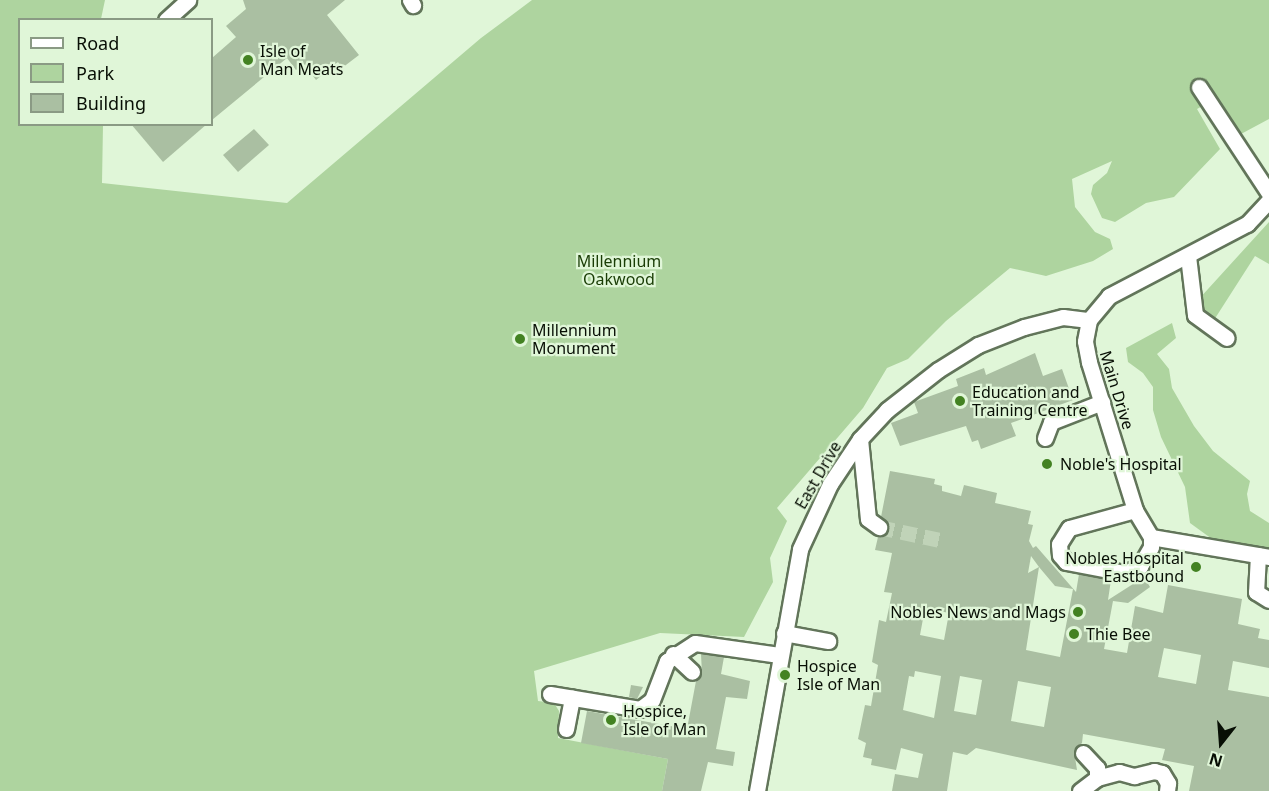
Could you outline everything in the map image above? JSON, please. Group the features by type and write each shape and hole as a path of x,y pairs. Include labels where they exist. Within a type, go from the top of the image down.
{"street":[{"path":"168,18 188,0"},
{"path":"1198,87 1269,193"},
{"path":"1089,320 1109,296 1246,224 1269,200"},
{"path":"1188,256 1195,315 1227,339"},
{"name":"East Drive","path":"757,791 779,655 800,549 830,484 860,439 887,410 938,370 978,345 1024,327 1063,317 1089,320"},
{"name":"Main Drive","path":"1089,320 1084,341 1135,510 1151,537"},
{"path":"1045,438 1052,422 1102,402"},
{"path":"860,439 868,519 879,527"},
{"path":"1135,510 1069,528 1059,544 1060,555 1066,562 1125,573 1140,566 1148,556 1151,537 1263,556 1256,592 1269,600"},
{"path":"784,633 828,641"},
{"path":"550,694 640,709 652,699 661,668 674,654 695,643 710,642 779,655"},
{"path":"674,654 692,672"},
{"path":"566,729 572,698"},
{"path":"1083,753 1097,768 1097,778"},
{"path":"1080,791 1097,778 1119,772 1134,776 1154,771 1162,773 1168,783 1167,791"}],"green space":[{"name":"Millennium Oakwood","path":"0,0 105,0 101,18 18,18 18,126 103,126 102,183 287,203 481,38 532,0 1269,0 1269,119 1241,134 1217,98 1197,109 1220,149 1174,197 1146,203 1115,222 1102,218 1091,194 1093,185 1107,173 1112,161 1072,179 1075,207 1095,232 1110,239 1113,249 1093,261 1046,276 1010,268 946,321 908,359 887,368 863,408 777,508 787,521 770,558 773,582 744,637 660,633 534,671 538,701 554,703 559,711 558,738 668,759 662,791 0,791"},
{"path":"1269,222 1269,264 1255,256 1214,320 1202,312 1198,300"},
{"path":"1172,323 1176,338 1157,354 1169,369 1172,388 1194,426 1213,451 1250,481 1247,494 1250,511 1269,523 1269,551 1212,539 1190,523 1185,487 1161,437 1153,410 1153,387 1143,373 1128,362 1126,348"}],"building":[{"name":"Isle of Man Meats","path":"243,0 345,0 327,15 359,55 342,68 338,62 316,80 304,64 296,70 287,58 213,119 213,57 236,37 226,26 246,9"},
{"path":"133,126 205,126 163,162"},
{"path":"254,129 269,145 238,172 223,155"},
{"name":"Education and Training Centre","path":"1035,353 1043,376 1062,369 1073,400 1011,423 1016,436 981,449 978,440 972,442 966,426 900,446 891,423 918,413 914,402 958,386 956,379 984,368 986,375"},
{"name":"Noble's Hospital","path":"890,471 935,479 934,484 942,486 942,491 961,496 964,485 997,493 995,503 1031,511 1028,524 1033,525 1029,541 1033,548 1036,546 1076,592 1079,574 1111,580 1108,600 1144,577 1150,587 1128,603 1113,601 1104,649 1127,653 1135,606 1163,613 1168,585 1242,599 1238,624 1260,629 1258,638 1269,640 1269,668 1233,661 1228,690 1269,697 1269,791 1189,791 1194,766 1162,760 1165,749 1083,734 1082,743 1074,751 1077,770 976,748 967,755 953,752 947,791 892,791 895,774 918,778 923,754 901,748 896,770 871,765 872,759 863,757 866,743 858,739 865,705 871,706 878,665 872,662 879,620 886,622 892,593 884,592 892,553 875,550 878,537 889,529 881,517","holes":["1031,556 1039,567 1028,573","1039,567 1055,586 1073,589 1060,657 1026,650","925,608 949,613 944,640 920,635","1164,648 1201,655 1196,684 1158,677","915,671 941,676 934,718 903,710 909,676 914,677","960,676 982,680 976,715 954,711","1018,681 1051,687 1044,727 1011,721"]},
{"name":"Hospice, Isle of Man","path":"701,654 724,657 721,674 750,681 747,699 726,697 716,749 735,752 733,766 708,762 701,791 662,791 668,759 581,743 587,711 687,729 696,681 702,674"},
{"path":"631,685 643,687 637,699 629,697"}],"tunnel":[{"path":"879,527 940,540"}],"place":[{"name":"Isle of Man Meats","path":"248,60"},
{"name":"Millennium Monument","path":"520,339"},
{"name":"Education and Training Centre","path":"960,401"},
{"name":"Noble's Hospital","path":"1047,464"},
{"name":"Nobles Hospital Eastbound","path":"1196,567"},
{"name":"Nobles News and Mags","path":"1078,612"},
{"name":"Thie Bee","path":"1074,634"},
{"name":"Hospice Isle of Man","path":"785,675"},
{"name":"Hospice, Isle of Man","path":"611,720"}]}
